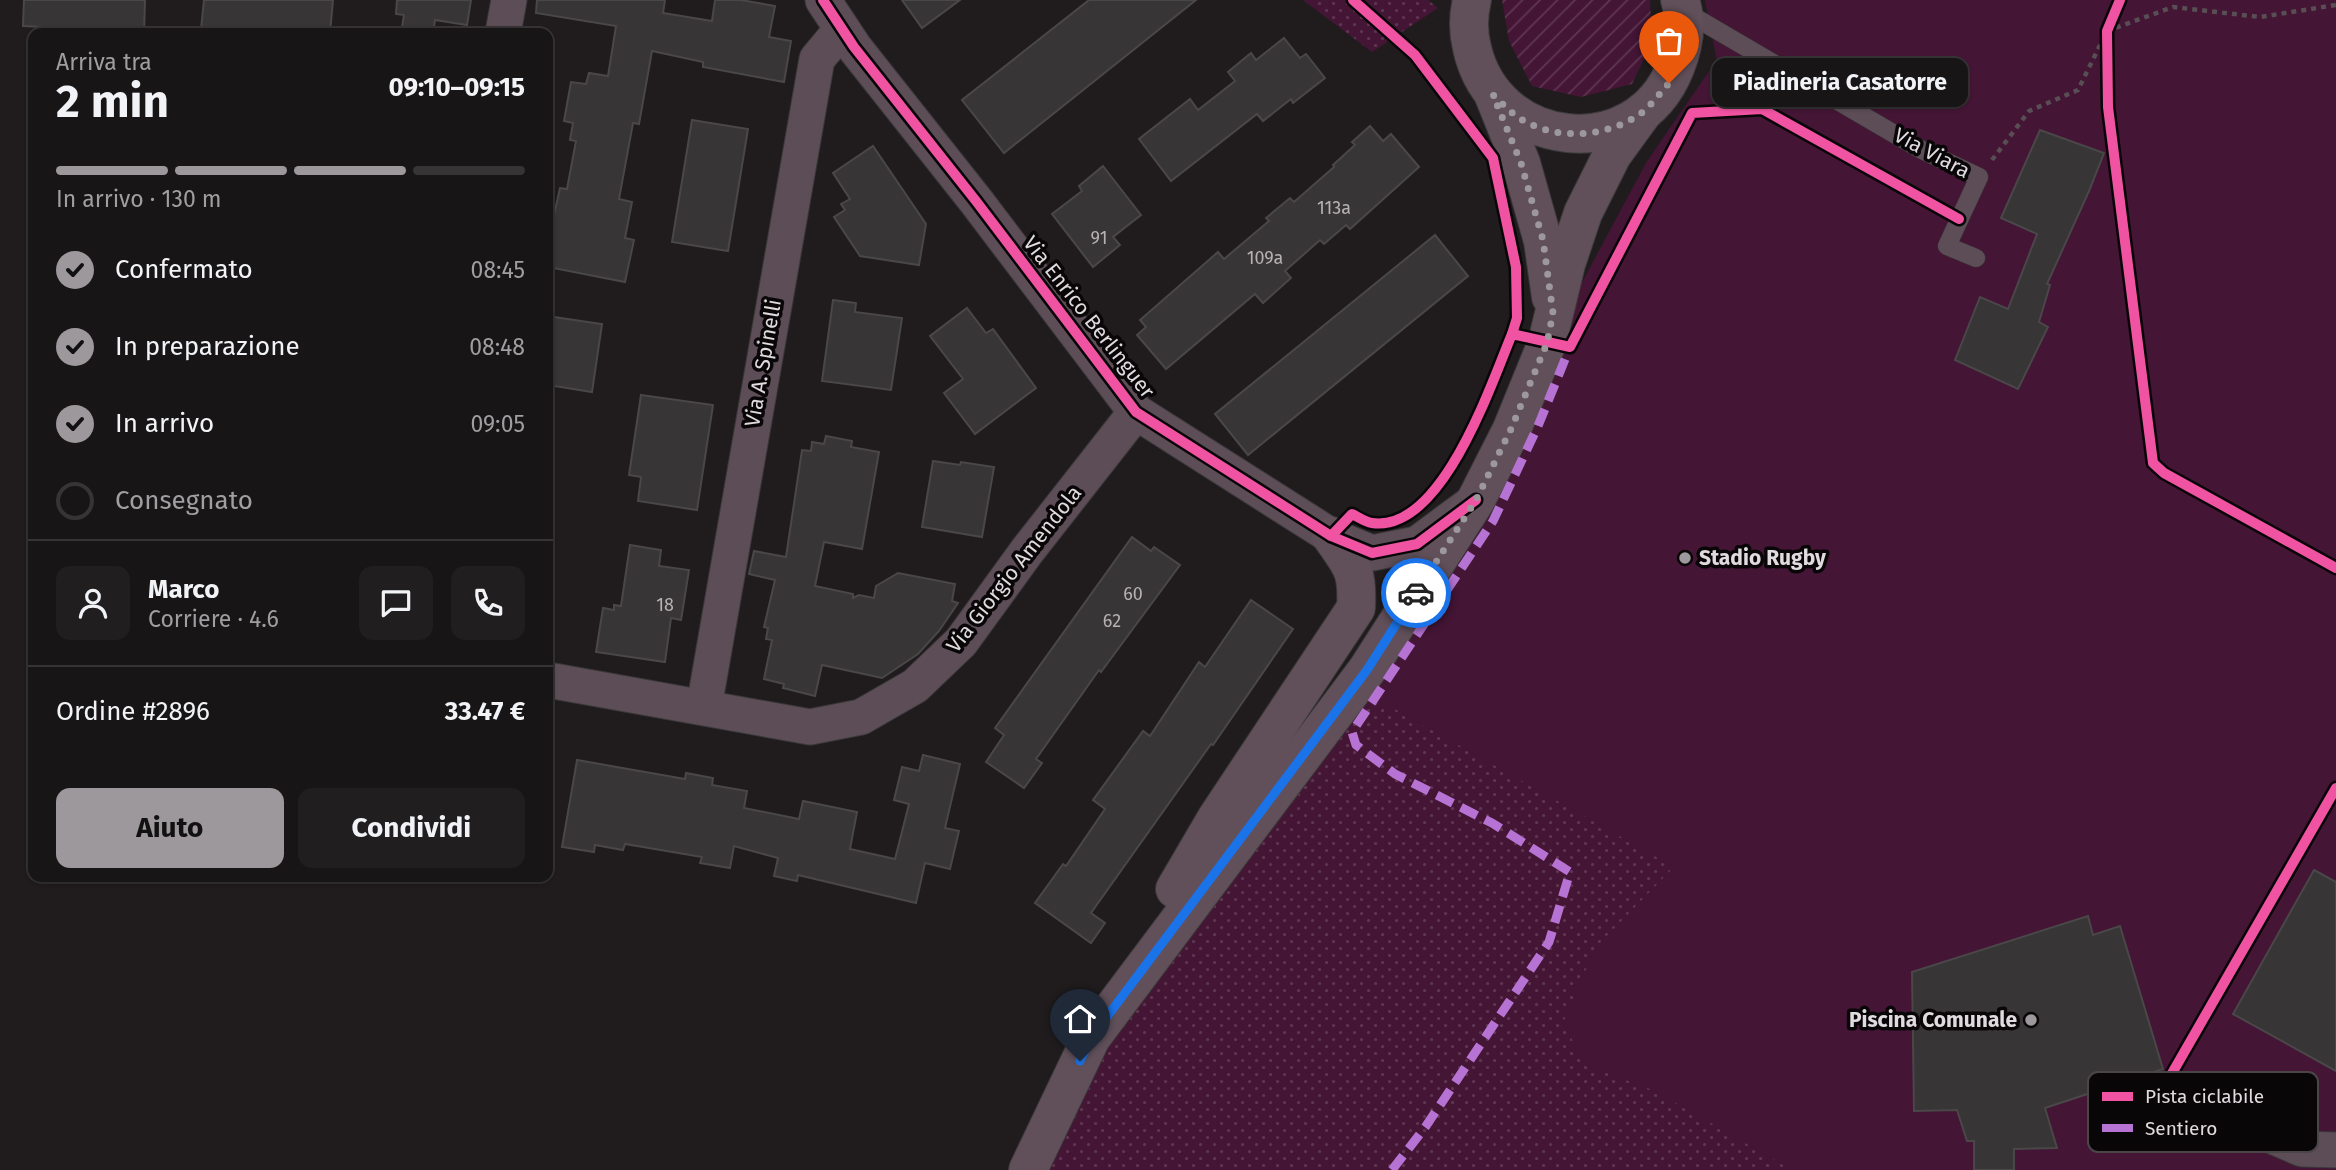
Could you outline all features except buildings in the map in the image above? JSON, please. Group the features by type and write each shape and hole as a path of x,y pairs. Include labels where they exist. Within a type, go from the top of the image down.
{"main road":[{"path":"1445,0 1470,17 1476,66 1493,95 1521,163 1543,240 1553,313"},
{"path":"1028,1170 1091,1038 1367,670 1476,500 1522,404 1547,343 1553,313 1583,213 1612,155 1644,111 1669,83 1683,48 1682,5"},
{"path":"1493,95 1519,118 1549,131 1583,134 1615,127 1644,111"},
{"path":"1164,940 1162,912 1216,819 1356,608 1357,582 1350,564 1331,536"}],"street":[{"path":"504,28 509,0"},
{"name":"Via Enrico Berlinguer","path":"823,0 842,29 1136,412 1331,536 1372,552 1417,544 1476,500"},
{"name":"Via A. Spinelli","path":"704,707 817,59 842,29"},
{"name":"Via Giorgio Amendola","path":"553,681 810,727 861,718 915,686 961,642 1027,551 1136,412"},
{"path":"2318,1149 2336,1150"}],"lane":[{"name":"Via Viara","path":"1682,5 1920,149 1979,177 1947,246 1976,258"}],"path":[{"path":"1979,177 2029,111 2078,90 2109,26 2173,7 2260,17 2336,5"},
{"path":"2107,56 2109,26"}],"shaded area":[{"path":"1303,0 1428,0 1438,8 1372,52"},
{"path":"1502,0 1650,0 1652,42 1632,84 1581,97 1532,86 1509,41"},
{"path":"1705,0 2336,0 1893,1170 1038,1170 1091,1038 1570,347 1646,163 1717,60"},
{"path":"1705,0 2336,0 2336,1170 1792,1170 1655,1091 1586,1065 1563,1023 1595,948 1674,867 1356,687 1359,647 1469,504 1544,353 1646,163 1717,60"}],"marked path":[{"path":"1392,1170 1426,1126 1549,942 1570,872 1492,823 1395,774 1356,745 1352,732 1493,521 1538,426 1570,347"}],"cycle path":[{"path":"823,0 854,47 976,201 1136,412 1331,536 1372,553 1417,544 1476,500"},
{"path":"1331,536 1352,514 1372,523 1397,520 1420,505 1442,481 1477,418 1517,318 1516,267 1493,158 1415,55 1353,0"},
{"path":"2120,0 2107,31 2108,107 2153,463 2164,473 2336,568"},
{"path":"1512,334 1570,347 1692,113 1762,109 1959,219"},
{"path":"2173,1072 2336,788"}],"way so far":[{"path":"1416,593 1476,500 1511,429 1547,343 1553,313 1543,240 1521,163 1493,95 1519,118 1549,131 1583,134 1615,127 1644,111 1669,83"}],"place":[{"name":"Piadineria Casatorre","path":"1669,83"},
{"name":"Stadio Rugby","path":"1685,558"},
{"name":"Piscina Comunale","path":"2031,1020"}],"route":[{"path":"1080,1061 1091,1038 1367,670 1416,593"}]}
